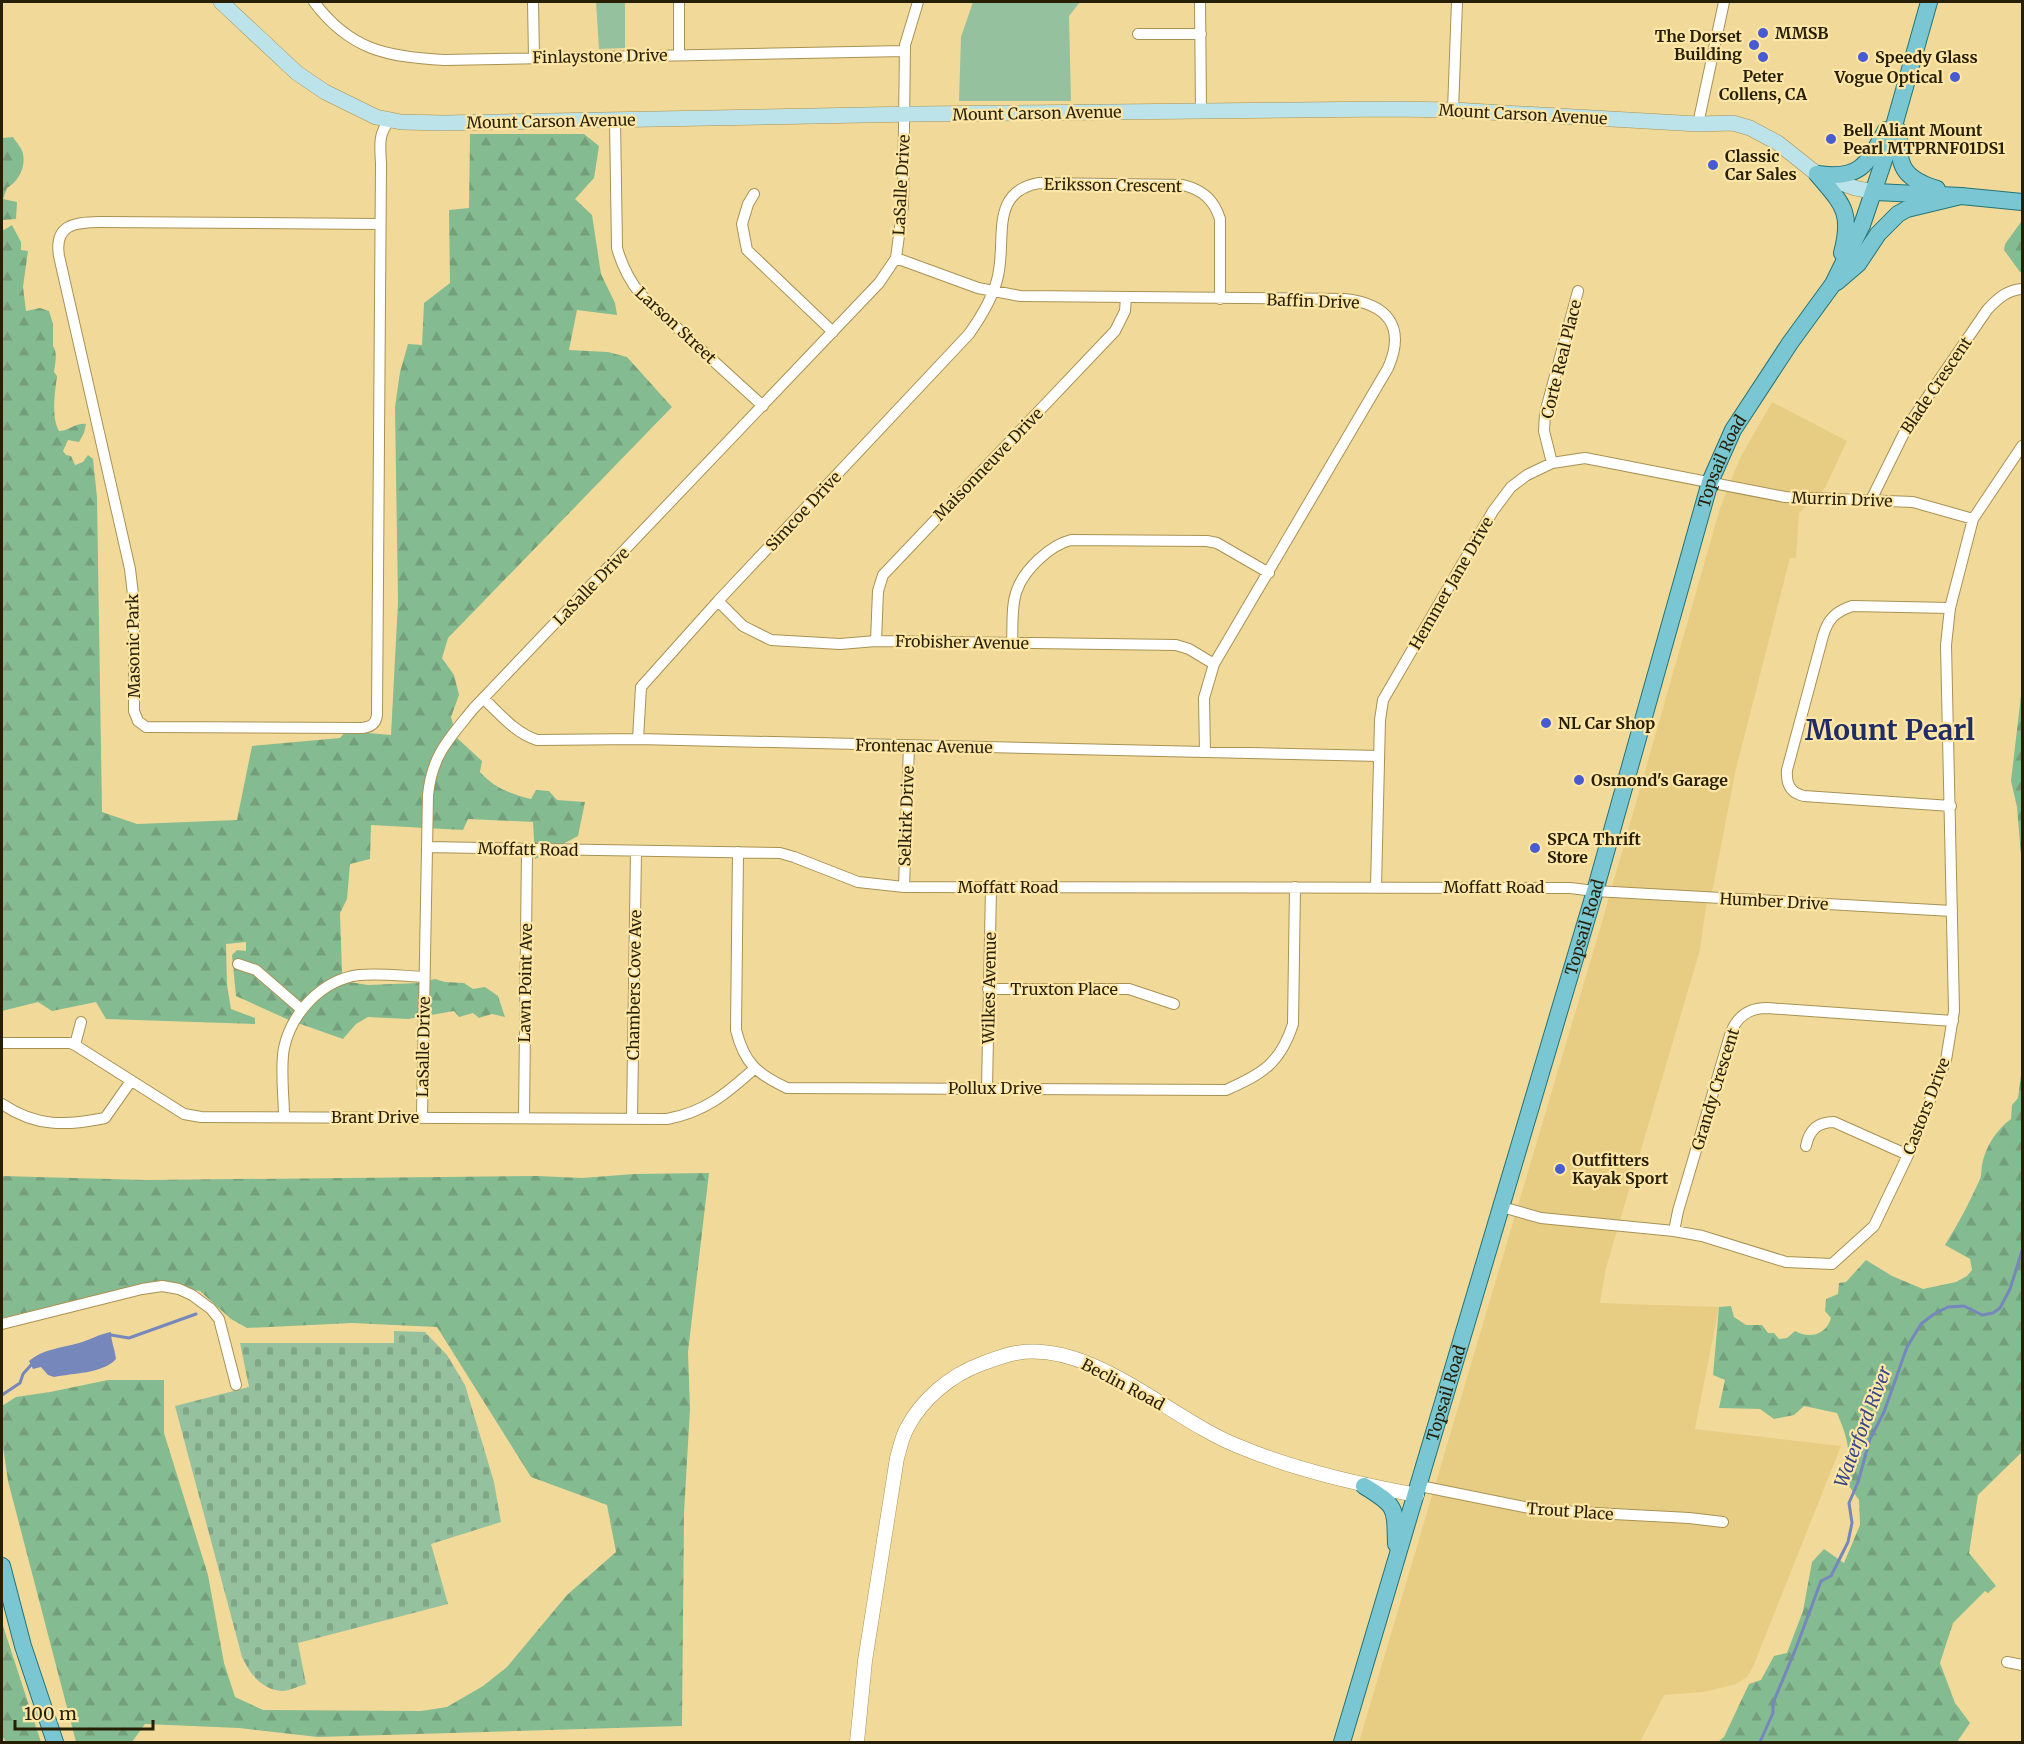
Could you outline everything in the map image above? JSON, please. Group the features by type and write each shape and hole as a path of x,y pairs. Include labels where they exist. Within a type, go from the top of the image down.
{"main road":[{"name":"Mount Carson Avenue","path":"221,2 312,84 376,117 390,120 443,123 1373,109 1453,110 1698,124 1733,123 1750,128 1778,143 1816,174 1855,188 1875,192"},
{"name":"Topsail Road","path":"1342,1743 1595,891 1710,482 1733,430 1790,343 1833,284 1862,225 1875,192 1929,2"},
{"path":"1816,174 1835,177 1861,168 1873,154 1900,105"},
{"path":"1900,105 1898,149 1901,165 1917,182 1961,196"},
{"path":"1816,174 1841,204 1847,224 1846,238 1833,284"},
{"path":"1875,192 1961,196 2022,202"},
{"path":"1833,284 1858,264 1878,234 1898,214 1907,209 1961,196"},
{"path":"1364,1486 1384,1498 1395,1512 1396,1557"},
{"path":"2,1566 23,1646 55,1743"}],"street":[{"name":"Finlaystone Drive","path":"314,2 328,20 342,32 371,48 406,58 444,60 905,51"},
{"path":"532,2 534,57"},
{"path":"679,2 679,54"},
{"name":"LaSalle Drive","path":"422,1117 429,785 436,758 472,709 833,332 879,283 896,258 903,205 906,38 918,2"},
{"path":"1200,2 1201,111"},
{"path":"1453,110 1457,2"},
{"path":"1698,124 1724,2"},
{"path":"1138,34 1201,34"},
{"name":"Masonic Park","path":"380,224 100,222 71,225 60,235 59,256 130,569 134,603 134,711 138,721 146,727 362,728 370,727 376,722 380,224 380,140 383,128 390,120"},
{"name":"Larson Street","path":"615,120 617,248 631,283 641,295 763,406"},
{"name":"Eriksson Crescent","path":"993,292 1001,263 1002,216 1006,206 1020,189 1030,184 1040,183 1183,185 1203,192 1217,209 1221,230 1220,299"},
{"path":"754,194 748,204 742,224 747,250 833,332"},
{"name":"Baffin Drive","path":"896,258 993,292 1020,296 1358,300 1369,304 1389,318 1396,344 1388,368 1214,664 1204,698 1205,752"},
{"name":"Blade Crescent","path":"1871,500 1907,427 1987,310 2001,296 2022,289"},
{"name":"Corte Real Place","path":"1552,463 1544,431 1545,413 1578,291"},
{"name":"Simcoe Drive","path":"638,739 641,687 718,601 969,334 993,292"},
{"name":"Maisonneuve Drive","path":"876,641 878,591 883,574 1115,331 1125,311 1125,297"},
{"path":"1973,519 2022,446"},
{"name":"Hemmer Jane Drive","path":"1376,887 1380,714 1383,700 1504,494 1519,480 1535,470 1552,463 1576,459 1593,459 1710,482"},
{"name":"Murrin Drive","path":"1710,482 1785,497 1913,502 1973,519"},
{"name":"Castors Drive","path":"1502,1207 1541,1218 1674,1231 1702,1236 1786,1262 1832,1264 1874,1226 1908,1155 1946,1060 1953,1021 1951,806 1946,645 1950,608 1973,519"},
{"path":"1012,642 1016,592 1023,579 1040,559 1060,543 1071,540 1207,541 1217,543 1269,573"},
{"name":"Frobisher Avenue","path":"718,601 743,626 771,640 840,644 876,641 1176,645 1190,649 1214,664"},
{"path":"1950,608 1852,606 1831,617 1822,636 1787,770 1787,779 1790,788 1804,796 1951,806"},
{"name":"Frontenac Avenue","path":"484,699 518,731 537,740 638,739 1379,756"},
{"name":"Selkirk Drive","path":"904,886 909,746"},
{"name":"Moffatt Road","path":"427,847 738,852 787,855 858,882 904,886 1570,888 1595,891"},
{"name":"Lawn Point Ave","path":"524,1118 527,849"},
{"name":"Chambers Cove Ave","path":"632,1119 636,850"},
{"name":"Pollux Drive","path":"738,852 736,1030 740,1048 754,1069 787,1088 1226,1090 1268,1068 1280,1055 1293,1024 1295,887"},
{"name":"Wilkes Avenue","path":"987,1088 991,888"},
{"name":"Humber Drive","path":"1595,891 1952,911"},
{"path":"238,964 256,970 301,1009"},
{"path":"284,1117 284,1050 289,1031 301,1009 319,992 359,975 424,977"},
{"name":"Truxton Place","path":"988,989 1129,989 1174,1004"},
{"name":"Grandy Crescent","path":"1674,1231 1731,1032 1742,1015 1754,1009 1767,1008 1953,1021"},
{"path":"75,1045 81,1022"},
{"name":"Brant Drive","path":"2,1043 70,1043 184,1113 201,1117 667,1119 688,1115 724,1095 754,1069"},
{"path":"2,1104 20,1116 40,1122 87,1122 105,1118 131,1081"},
{"path":"1806,1146 1809,1135 1816,1126 1825,1122 1834,1122 1908,1155"},
{"path":"2,1324 142,1289 162,1286 179,1289 202,1302 219,1318 236,1385"},
{"name":"Beclin Road","path":"857,1743 865,1661 897,1458 907,1428 925,1403 946,1382 972,1368 1016,1353 1055,1353 1075,1358 1097,1367 1200,1428 1238,1446 1294,1466 1364,1486 1418,1491"},
{"name":"Trout Place","path":"1418,1491 1539,1510 1723,1522"},
{"path":"2007,1662 2022,1665"}],"shaded area":[{"path":"1772,402 1847,441 1825,488 1799,513 1796,558 1790,558 1735,773 1713,888 1706,906 1700,950 1606,1268 1600,1303 1719,1307 1695,1429 1841,1446 1753,1667 1747,1677 1736,1684 1704,1692 1664,1695 1640,1742 1359,1742 1602,922 1720,508 1740,458"}],"green space":[{"path":"596,2 625,2 625,48 599,49"},
{"path":"973,2 1080,2 1069,16 1071,101 959,101 961,37"},
{"path":"470,134 584,134 599,146 594,178 575,199 592,215 601,274 615,303 617,315 577,310 569,350 608,352 627,357 672,407 448,638 442,658 454,675 459,695 451,717 457,738 482,761 480,772 497,786 531,799 536,790 549,791 557,800 585,802 578,836 535,859 533,822 468,819 463,830 371,825 370,859 350,864 347,899 340,913 342,973 349,982 368,985 418,983 435,979 464,983 473,989 485,987 498,996 505,1017 492,1014 479,1018 473,1013 459,1017 454,1011 408,1019 368,1017 356,1024 343,1039 289,1020 236,996 232,955 237,950 246,951 246,942 226,944 227,985 231,1009 255,1018 255,1024 106,1019 96,1002 52,1011 38,1002 2,1011 2,229 12,225 21,242 21,250 28,251 23,287 26,311 40,308 49,311 53,324 53,346 56,355 54,372 57,376 54,412 59,431 86,424 79,442 68,440 63,451 66,455 71,456 75,465 83,462 88,455 93,459 97,497 102,812 137,824 237,820 252,746 340,738 346,731 391,735 398,602 395,407 400,372 408,344 422,345 424,303 450,283 449,210 469,208"},
{"path":"13,137 24,159 20,174 7,188 3,199 17,202 16,219 2,220 2,138"},
{"path":"2021,222 2022,272 2020,272 2004,250 2005,244"},
{"path":"2022,687 2022,868 2017,807 2011,781"},
{"path":"2022,1067 2022,1452 1978,1495 1969,1553 1996,1586 1988,1593 1985,1591 1953,1623 1940,1663 1955,1703 1970,1723 1957,1742 1718,1742 1724,1737 1749,1684 1761,1680 1774,1656 1787,1653 1803,1611 1812,1562 1824,1549 1844,1563 1860,1525 1859,1500 1844,1479 1848,1461 1848,1445 1837,1413 1804,1406 1794,1415 1774,1419 1760,1409 1719,1408 1725,1380 1713,1375 1719,1307 1731,1306 1734,1317 1746,1325 1762,1325 1768,1333 1774,1333 1779,1339 1787,1338 1795,1331 1812,1335 1821,1332 1829,1324 1831,1318 1825,1311 1826,1299 1838,1294 1839,1283 1846,1282 1866,1260 1892,1276 1923,1289 1956,1282 1967,1276 1972,1270 1970,1259 1945,1245 1980,1179 1989,1145 1996,1133 2011,1119 2012,1105 2018,1098"},
{"path":"709,1173 688,1352 690,1409 684,1513 682,1726 318,1737 239,1728 145,1724 132,1742 76,1742 8,1481 2,1440 2,1406 16,1397 108,1380 164,1380 164,1433 208,1575 224,1663 235,1697 263,1710 421,1711 447,1707 483,1686 507,1667 567,1595 616,1552 607,1505 531,1477 437,1327 352,1323 247,1328 231,1319 200,1291 159,1283 119,1290 2,1318 2,1176 146,1180 537,1176 582,1178 634,1174"},
{"path":"394,1331 425,1332 447,1355 465,1385 494,1482 501,1522 431,1544 448,1604 298,1643 306,1684 285,1691 268,1688 258,1680 242,1657 175,1406 249,1387 240,1343 394,1343"},
{"path":"2,1620 41,1742 6,1742 2,1736"}],"water":[{"path":"111,1332 116,1359 103,1368 54,1377 48,1375 41,1367 33,1369 29,1361 46,1351"}],"waterway":[{"name":"Waterford River","path":"1760,1742 1773,1713 1773,1703 1821,1581 1831,1576 1848,1542 1852,1523 1849,1503 1858,1482 1870,1439 1884,1412 1907,1347 1921,1324 1948,1307 1964,1306 1982,1315 1993,1313 2000,1308 2010,1289 2022,1251"},
{"path":"111,1335 129,1338 196,1314"},
{"path":"2,1395 20,1383 23,1374 31,1365"}],"place":[{"name":"MMSB","path":"1763,33"},
{"name":"The Dorset Building","path":"1754,45"},
{"name":"Peter Collens, CA","path":"1763,57"},
{"name":"Speedy Glass","path":"1863,57"},
{"name":"Vogue Optical","path":"1955,77"},
{"name":"Bell Aliant Mount Pearl MTPRNF01DS1","path":"1831,139"},
{"name":"Classic Car Sales","path":"1713,165"},
{"name":"NL Car Shop","path":"1546,723"},
{"name":"Osmond's Garage","path":"1579,780"},
{"name":"SPCA Thrift Store","path":"1535,848"},
{"name":"Outfitters Kayak Sport","path":"1560,1169"}],"district":[{"name":"Mount Pearl","path":"1890,730"}]}
